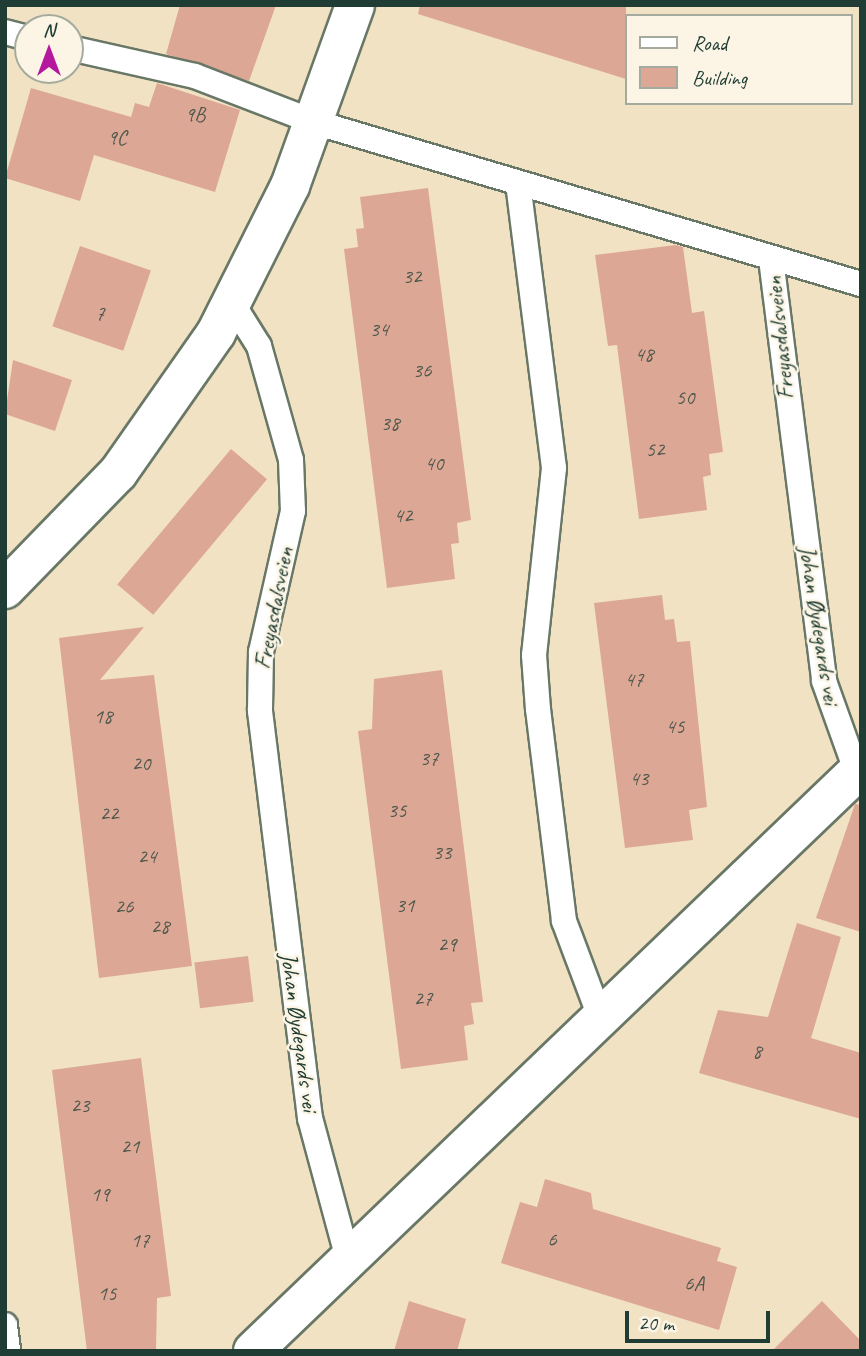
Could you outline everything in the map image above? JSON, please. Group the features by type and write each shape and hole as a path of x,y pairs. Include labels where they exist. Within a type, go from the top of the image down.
{"street":[{"path":"5,589 118,473 169,408 232,303 314,122 355,5"},
{"name":"Johan Øydegards vei","path":"253,1351 602,1022 859,771"}],"lane":[{"name":"Freyasdalsveien","path":"84,51 195,76 314,122 771,258 802,514"},
{"path":"518,183 554,468 534,655 564,921 602,1022"},
{"path":"771,258 861,284"},
{"name":"Freyasdalsveien","path":"232,303 259,346 291,460 293,511 261,652 271,799"},
{"name":"Johan Øydegards vei","path":"802,514 824,681 859,771"},
{"name":"Johan Øydegards vei","path":"271,799 310,1118 348,1259"},
{"path":"5,1325 8,1351"}],"building":[{"path":"180,5 276,5 249,81 166,54"},
{"path":"420,5 626,5 624,78 418,14"},
{"path":"157,83 240,110 215,192 94,155 80,201 5,178 31,88 131,117 135,103 149,107"},
{"path":"428,188 471,520 457,523 459,543 451,544 455,579 387,588 344,249 358,247 356,229 364,228 360,197"},
{"path":"676,245 683,247 692,313 704,311 723,452 709,454 711,475 703,477 707,510 639,519 617,345 608,346 595,255"},
{"path":"80,246 151,270 123,351 52,326"},
{"path":"13,360 72,380 55,431 5,414"},
{"path":"231,449 267,479 153,615 117,585"},
{"path":"662,595 665,620 674,619 677,642 690,641 707,807 689,810 693,840 625,848 594,603"},
{"path":"144,627 100,680 154,675 192,966 99,978 59,638"},
{"path":"442,670 483,1002 471,1003 474,1024 464,1026 468,1060 401,1069 358,731 372,729 374,679"},
{"path":"855,804 861,805 861,932 816,918"},
{"path":"797,923 841,937 811,1038 861,1053 861,1119 699,1073 718,1010 768,1017"},
{"path":"248,956 254,1002 200,1008 194,963"},
{"path":"141,1058 171,1296 157,1298 156,1351 87,1351 52,1070"},
{"path":"545,1179 591,1193 593,1209 721,1248 717,1261 737,1267 719,1330 501,1263 520,1202 537,1207"},
{"path":"409,1301 466,1319 457,1351 394,1351"},
{"path":"822,1301 861,1341 861,1351 772,1351"}]}
